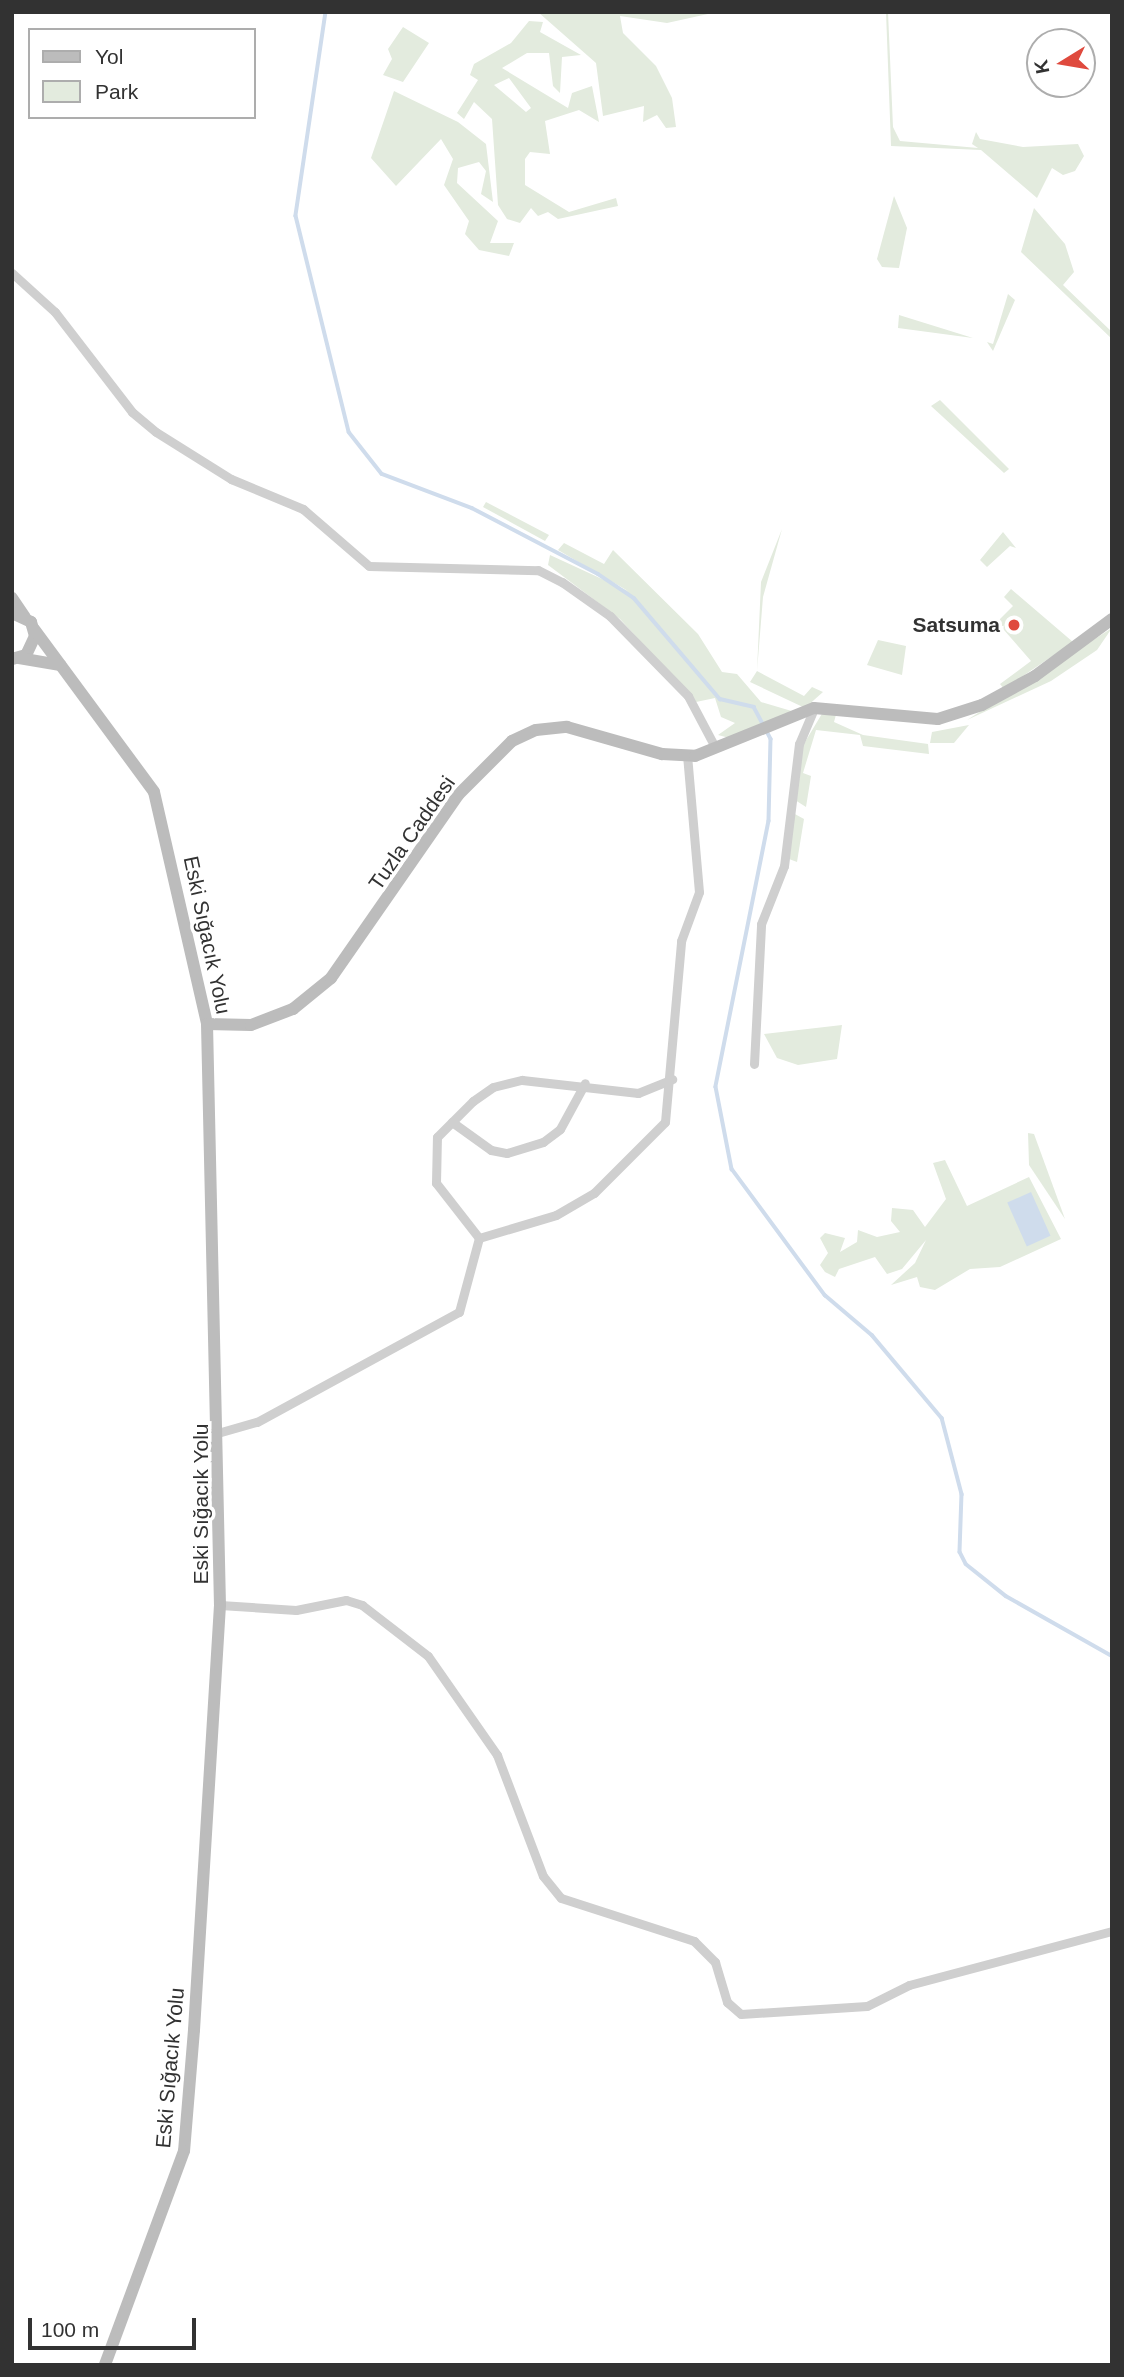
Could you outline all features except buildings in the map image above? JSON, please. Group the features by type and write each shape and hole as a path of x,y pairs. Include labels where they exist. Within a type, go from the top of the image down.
{"main road":[{"name":"Eski Sığacık Yolu","path":"12,598 19,615 34,629 154,792 207,1024 221,1432 220,1605 184,2151 105,2365"},
{"path":"687,756 733,743 814,708 920,721 958,714 1035,676 1112,619"},
{"path":"16,659 31,650 34,629"},
{"path":"16,659 60,665"},
{"name":"Tuzla Caddesi","path":"207,1024 251,1026 293,1009 331,978 458,795 512,741 567,727 687,756"}],"street":[{"path":"12,273 55,312 132,412 156,432 231,479 303,509 369,566 538,570 562,582 610,616 688,696 715,747"},
{"path":"754,1064 761,924 784,866 799,744 814,708"},
{"path":"479,1238 556,1214 594,1193 665,1122 672,1079 681,941 699,892 687,756"},
{"path":"479,1238 436,1183 437,1137 494,1087 522,1080 585,1083 638,1093 672,1079"},
{"path":"452,1122 491,1150 507,1153 542,1142 560,1129 585,1083"},
{"path":"221,1432 257,1422 459,1312 479,1238"},
{"path":"220,1605 296,1610 346,1600 362,1605 428,1656 497,1755 543,1876 561,1898 694,1941 715,1962 727,2002 741,2014 867,2006 909,1985 1112,1931"}],"green space":[{"path":"538,12 717,12 667,23 620,16 623,33 656,66 672,98 676,127 666,128 657,115 643,122 644,106 603,116 596,63"},
{"path":"886,12 893,127 900,141 978,148 972,144 976,132 980,139 1023,147 1078,144 1084,156 1075,171 1063,175 1052,168 1037,198 981,150 891,146"},
{"path":"529,21 543,22 540,32 581,55 562,57 560,93 553,86 549,53 527,53 502,68 568,108 572,93 592,86 599,122 579,110 545,121 550,154 530,152 525,159 525,185 569,212 616,198 618,206 558,219 548,212 538,216 531,208 520,223 507,219 498,205 492,119 474,102 464,119 457,113 478,80 470,75 474,64 511,43","holes":["509,78 531,108 526,112 494,85"]},
{"path":"403,27 429,43 403,82 383,75 392,59 388,49"},
{"path":"394,91 458,122 486,144 493,202 481,194 486,171 479,162 458,168 457,183 498,221 490,243 514,243 509,256 479,250 465,234 469,221 444,185 453,159 441,139 396,186 371,158"},
{"path":"894,196 907,228 899,268 882,267 877,259"},
{"path":"1034,208 1065,244 1074,272 1063,285 1112,332 1112,339 1021,252"},
{"path":"1008,294 1015,300 993,351 987,342 993,344"},
{"path":"899,315 973,338 898,328"},
{"path":"940,400 1009,469 1004,473 931,406"},
{"path":"486,502 549,535 545,541 483,507"},
{"path":"782,529 763,597 757,671 761,582"},
{"path":"1003,532 1016,548 1010,546 987,567 980,560"},
{"path":"564,543 604,564 613,550 698,634 722,672 737,674 761,702 795,712 733,739 718,735 735,723 721,717 715,698 696,702 620,619 548,565 550,555 628,591 558,550"},
{"path":"1011,589 1073,642 1004,689 1000,684 1031,661 997,622 1013,606 1004,597"},
{"path":"1112,628 1097,650 1051,681 967,720"},
{"path":"878,640 906,646 902,675 867,665"},
{"path":"757,671 804,696 812,687 823,692 805,708 750,682"},
{"path":"837,711 834,722 863,735 928,744 929,754 863,746 860,735 816,730 803,773 811,776 806,807 795,800 802,747 823,712"},
{"path":"969,725 954,743 930,743 932,732"},
{"path":"793,813 804,819 797,862 789,859"},
{"path":"842,1025 837,1059 798,1065 777,1058 764,1034"},
{"path":"1028,1133 1034,1134 1065,1219 1029,1165"},
{"path":"945,1160 967,1206 1029,1177 1061,1239 1000,1267 970,1269 935,1290 920,1287 917,1277 891,1285 915,1263 926,1240 902,1269 887,1274 875,1257 839,1269 835,1277 825,1272 820,1265 828,1253 820,1238 825,1233 845,1238 840,1252 857,1242 858,1230 877,1237 900,1232 891,1221 892,1208 913,1210 925,1227 946,1199 933,1163"}],"water":[{"path":"1031,1192 1051,1236 1027,1246 1007,1203"}],"waterway":[{"path":"326,12 296,216 349,432 382,474 472,508 598,574 634,598 720,699 754,707 771,739 769,821 716,1087 732,1169 825,1295 872,1335 942,1418 962,1494 960,1552 966,1564 1006,1596 1112,1656"}],"place":[{"name":"Satsuma","path":"1014,625"}]}
